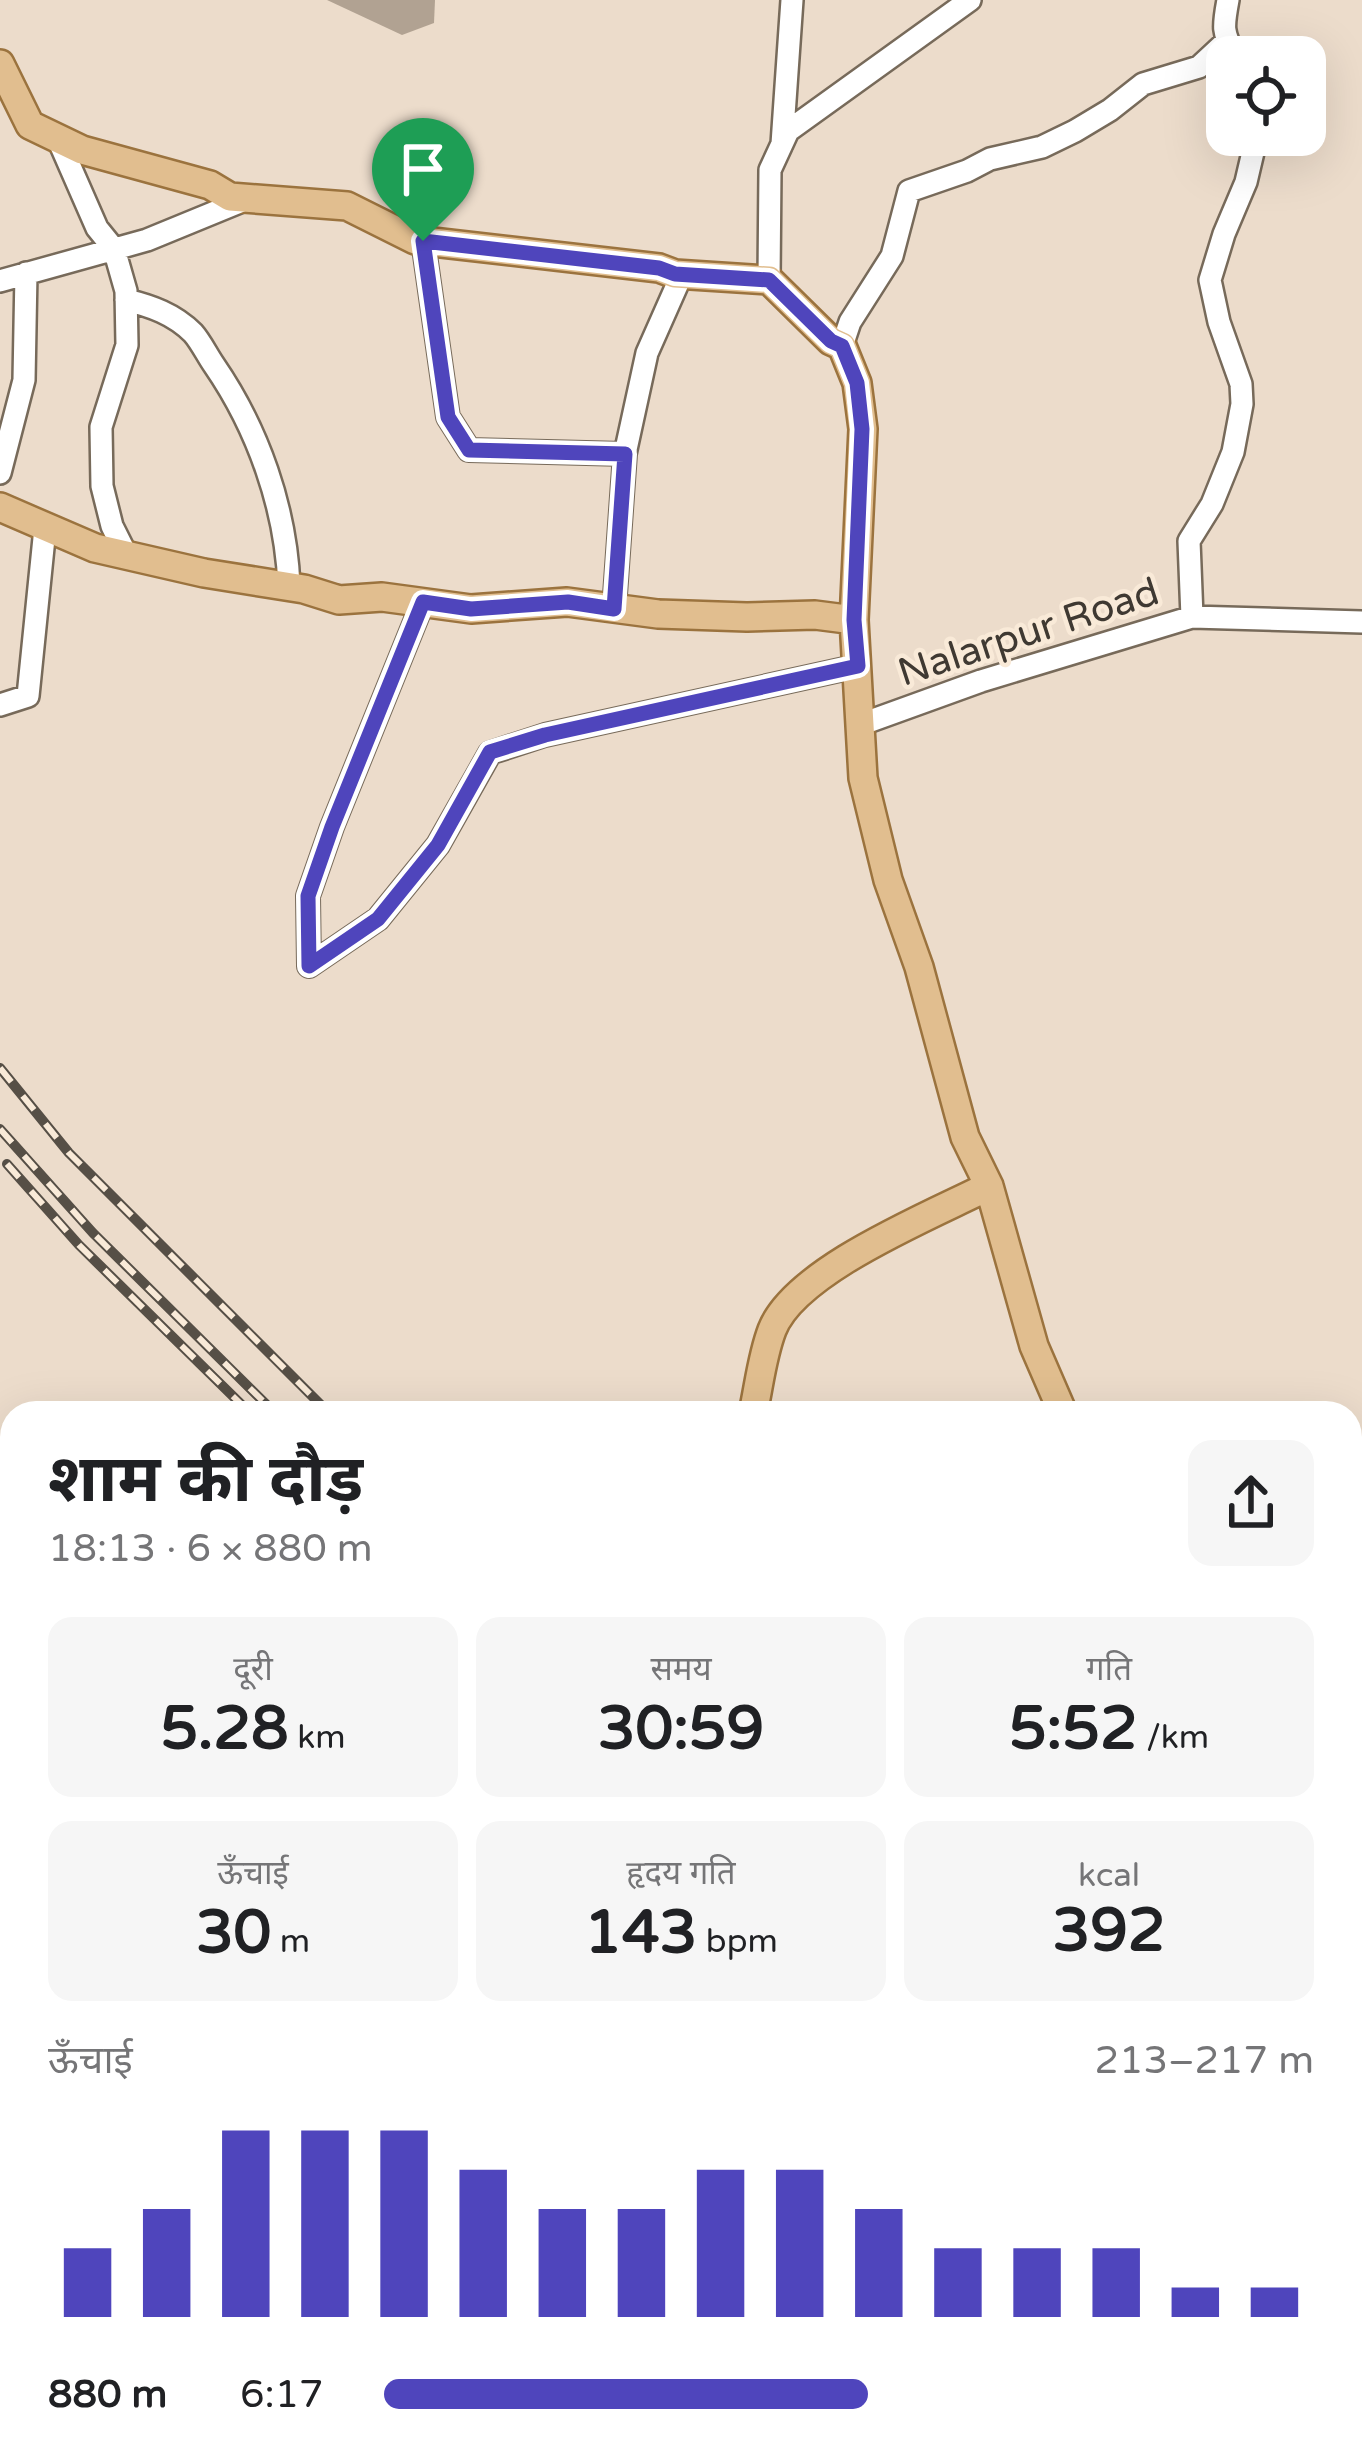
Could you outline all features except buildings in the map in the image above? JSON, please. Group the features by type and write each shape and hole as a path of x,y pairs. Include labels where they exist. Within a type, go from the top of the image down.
{"main road":[{"path":"0,64 16,111 82,150 210,185 230,197 347,206 415,240 682,274 769,280 831,341 842,346 857,383 862,429 854,620 863,778 888,880 919,967 965,1137 989,1186 1034,1346 1058,1401"},
{"path":"0,507 94,548 339,600 382,597 471,609 568,602 658,614 815,615 854,620"},
{"path":"756,1401 773,1327 803,1288 858,1253 989,1186"}],"street":[{"path":"782,144 792,0"},
{"path":"769,280 770,170 788,131 970,0"},
{"path":"1227,36 1222,17 1230,1"},
{"path":"842,346 850,322 892,256 909,191 1042,146 1075,131 1143,84 1206,63"},
{"path":"58,139 98,228 114,249 126,300 127,345 100,427 102,486 112,526 126,554"},
{"path":"1192,616 1190,541 1233,452 1242,404 1241,384 1210,280 1252,156"},
{"path":"0,281 147,239 248,199"},
{"path":"423,241 448,417 469,450 625,454"},
{"path":"0,473 24,380 26,273"},
{"path":"614,609 625,454 647,353 682,274"},
{"path":"126,300 156,307 193,334 227,384 271,476 289,586"},
{"path":"0,705 28,696 45,528"},
{"path":"423,602 308,896 309,966 378,919 438,845 490,752 545,735 858,666"},
{"name":"Nalarpur Road","path":"862,724 981,681 1192,616 1362,622"}],"railway":[{"path":"0,1068 69,1153 317,1401"},
{"path":"0,1129 93,1233 263,1401"},
{"path":"7,1164 79,1245 238,1401"}],"route":[{"path":"423,241 659,268 675,274 769,280 831,341 842,346 857,383 862,429 854,620 858,666 545,735 490,752 438,845 378,919 309,966 308,896 423,602 471,609 568,602 614,609 625,454 469,450 448,417 423,241"}]}
